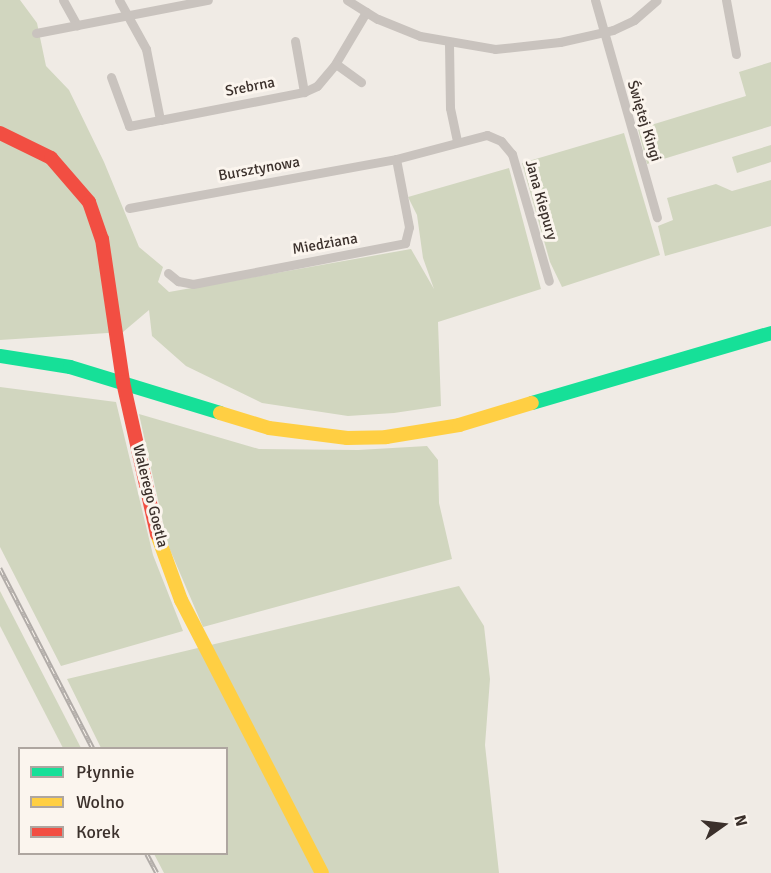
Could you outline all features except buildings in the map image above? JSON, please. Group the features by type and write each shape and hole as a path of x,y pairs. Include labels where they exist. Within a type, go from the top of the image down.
{"street":[{"path":"63,0 77,26"},
{"path":"119,0 146,49 160,120"},
{"path":"36,33 208,0"},
{"path":"348,0 400,29 449,44 524,48 603,33 630,23 657,0"},
{"name":"Świętej Kingi","path":"595,0 657,217"},
{"path":"726,0 736,54"},
{"name":"Srebrna","path":"111,77 129,126 304,92 324,79 336,64 366,12"},
{"path":"295,41 304,92"},
{"path":"449,44 450,108 457,141"},
{"path":"336,64 361,82"},
{"name":"Walerego Goetla","path":"0,133 51,158 77,184 89,202 102,239 123,382 158,536 181,600 322,873"},
{"name":"Jana Kiepury","path":"396,159 457,141 487,135 501,141 512,154 549,281"},
{"name":"Bursztynowa","path":"129,208 396,159"},
{"name":"Miedziana","path":"168,273 178,281 193,284 405,243 410,227 396,159"},
{"path":"0,356 70,367 269,428 346,438 386,437 459,425 771,333"}],"green space":[{"path":"0,0 20,0 37,23 46,66 69,90 104,162 139,247 163,267 158,282 169,292 411,249 434,289 423,258 417,215 408,197 509,168 541,289 438,322 441,406 394,413 348,416 262,403 186,366 152,336 149,310 123,332 0,340"},
{"path":"771,62 771,126 647,164 638,129 746,96 739,72"},
{"path":"624,133 660,255 562,287 550,262 522,163"},
{"path":"771,145 771,162 737,173 732,157"},
{"path":"771,180 771,226 665,256 658,226 673,220 667,198 716,184 732,191"},
{"path":"0,387 116,402 153,555 183,631 61,666 0,547"},
{"path":"139,414 259,449 358,450 427,446 438,460 439,503 452,559 203,627 168,545"},
{"path":"459,586 484,626 490,679 485,745 499,873 164,873 155,855 228,855 228,747 101,747 67,679"},
{"path":"0,591 80,747 62,747 0,626"}],"railway":[{"path":"0,568 92,747"},
{"path":"148,855 157,873"}],"traffic: fast":[{"path":"532,403 771,333"},
{"path":"0,356 70,367 220,413"}],"traffic: slow":[{"path":"220,413 269,428 347,438 386,437 459,425 532,403"},
{"path":"157,534 181,600 322,873"}],"traffic: jam":[{"path":"0,133 51,158 89,202 102,239 123,382 157,534"}]}
